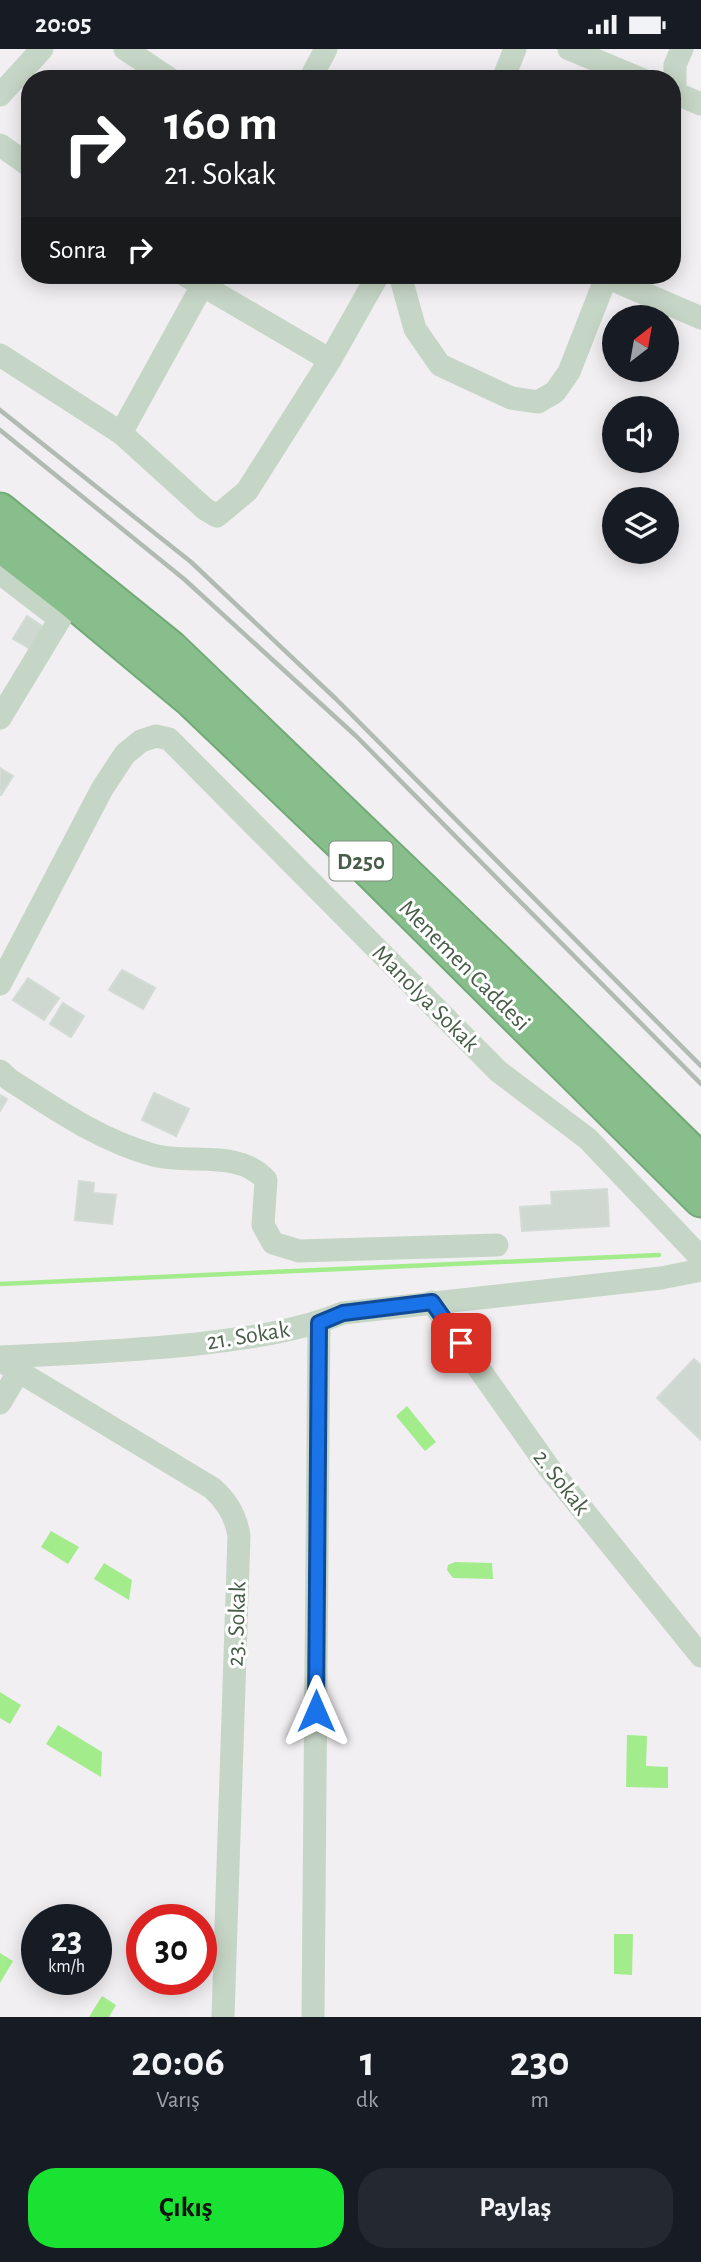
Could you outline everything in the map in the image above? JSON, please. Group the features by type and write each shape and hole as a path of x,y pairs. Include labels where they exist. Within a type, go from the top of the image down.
{"highway":[{"name":"Menemen Caddesi","path":"0,510 171,647 701,1161"},
{"name":"Menemen Caddesi","path":"0,545 191,700 369,870 701,1200"}],"street":[{"path":"23,70 42,49"},
{"path":"125,49 156,70"},
{"path":"315,70 326,49"},
{"path":"507,70 515,49"},
{"path":"569,49 619,70"},
{"path":"675,70 682,49"},
{"path":"0,95 21,72"},
{"path":"681,98 701,104"},
{"path":"0,145 21,160"},
{"path":"121,433 196,284"},
{"path":"206,284 330,360"},
{"path":"0,355 121,433 205,509 218,516 247,491 330,360 373,284"},
{"path":"402,284 415,329 440,365 511,398 538,402 555,392 569,372 604,284"},
{"path":"625,284 701,318"},
{"path":"0,573 60,619 0,718"},
{"name":"Manolya Sokak","path":"1,978 102,789 125,754 141,741 156,736 169,739 498,1071 588,1139 701,1258"},
{"path":"0,1071 9,1080 102,1137 155,1156 240,1163 257,1170 266,1180 263,1225 273,1243 299,1251 497,1245"},
{"name":"21. Sokak","path":"6,1362 253,1338 319,1323 343,1313 648,1280 701,1271"},
{"name":"2. Sokak","path":"432,1302 550,1468 701,1656"},
{"path":"313,2017 319,1323"},
{"path":"0,1403 6,1362"},
{"name":"23. Sokak","path":"6,1362 212,1487 230,1508 237,1525 223,2017"}],"shaded area":[{"path":"407,1406 436,1442 425,1451 396,1416"},
{"path":"51,1531 79,1547 68,1564 41,1547"},
{"path":"455,1562 492,1563 493,1579 453,1578 447,1570 448,1565"},
{"path":"104,1563 132,1580 129,1600 94,1579"},
{"path":"0,1692 21,1705 10,1724 0,1718"},
{"path":"58,1725 102,1752 101,1777 46,1744"},
{"path":"627,1735 647,1736 646,1766 668,1767 668,1788 626,1787"},
{"path":"614,1934 633,1934 632,1975 614,1974"},
{"path":"0,1953 13,1961 0,1983"},
{"path":"102,1996 116,2005 109,2017 89,2017"}],"building":[{"path":"27,616 47,629 34,651 13,639"},
{"path":"0,768 13,776 1,795 0,795"},
{"path":"122,970 155,988 143,1009 109,990"},
{"path":"28,978 59,998 44,1020 13,1000"},
{"path":"63,1003 84,1016 71,1037 50,1024"},
{"path":"154,1093 189,1109 176,1136 142,1120"},
{"path":"0,1095 7,1099 0,1111"},
{"path":"79,1181 94,1183 93,1193 116,1195 112,1224 75,1220"},
{"path":"607,1189 609,1226 522,1231 520,1207 552,1205 551,1192"},
{"path":"694,1359 701,1365 701,1440 657,1398"}],"waterway":[{"path":"0,1284 659,1255"}],"railway":[{"path":"0,410 191,562 336,699 701,1066"},
{"path":"0,430 184,579 356,736 701,1084"}],"route":[{"path":"316,1711 319,1323 343,1313 432,1302 461,1343"}]}
